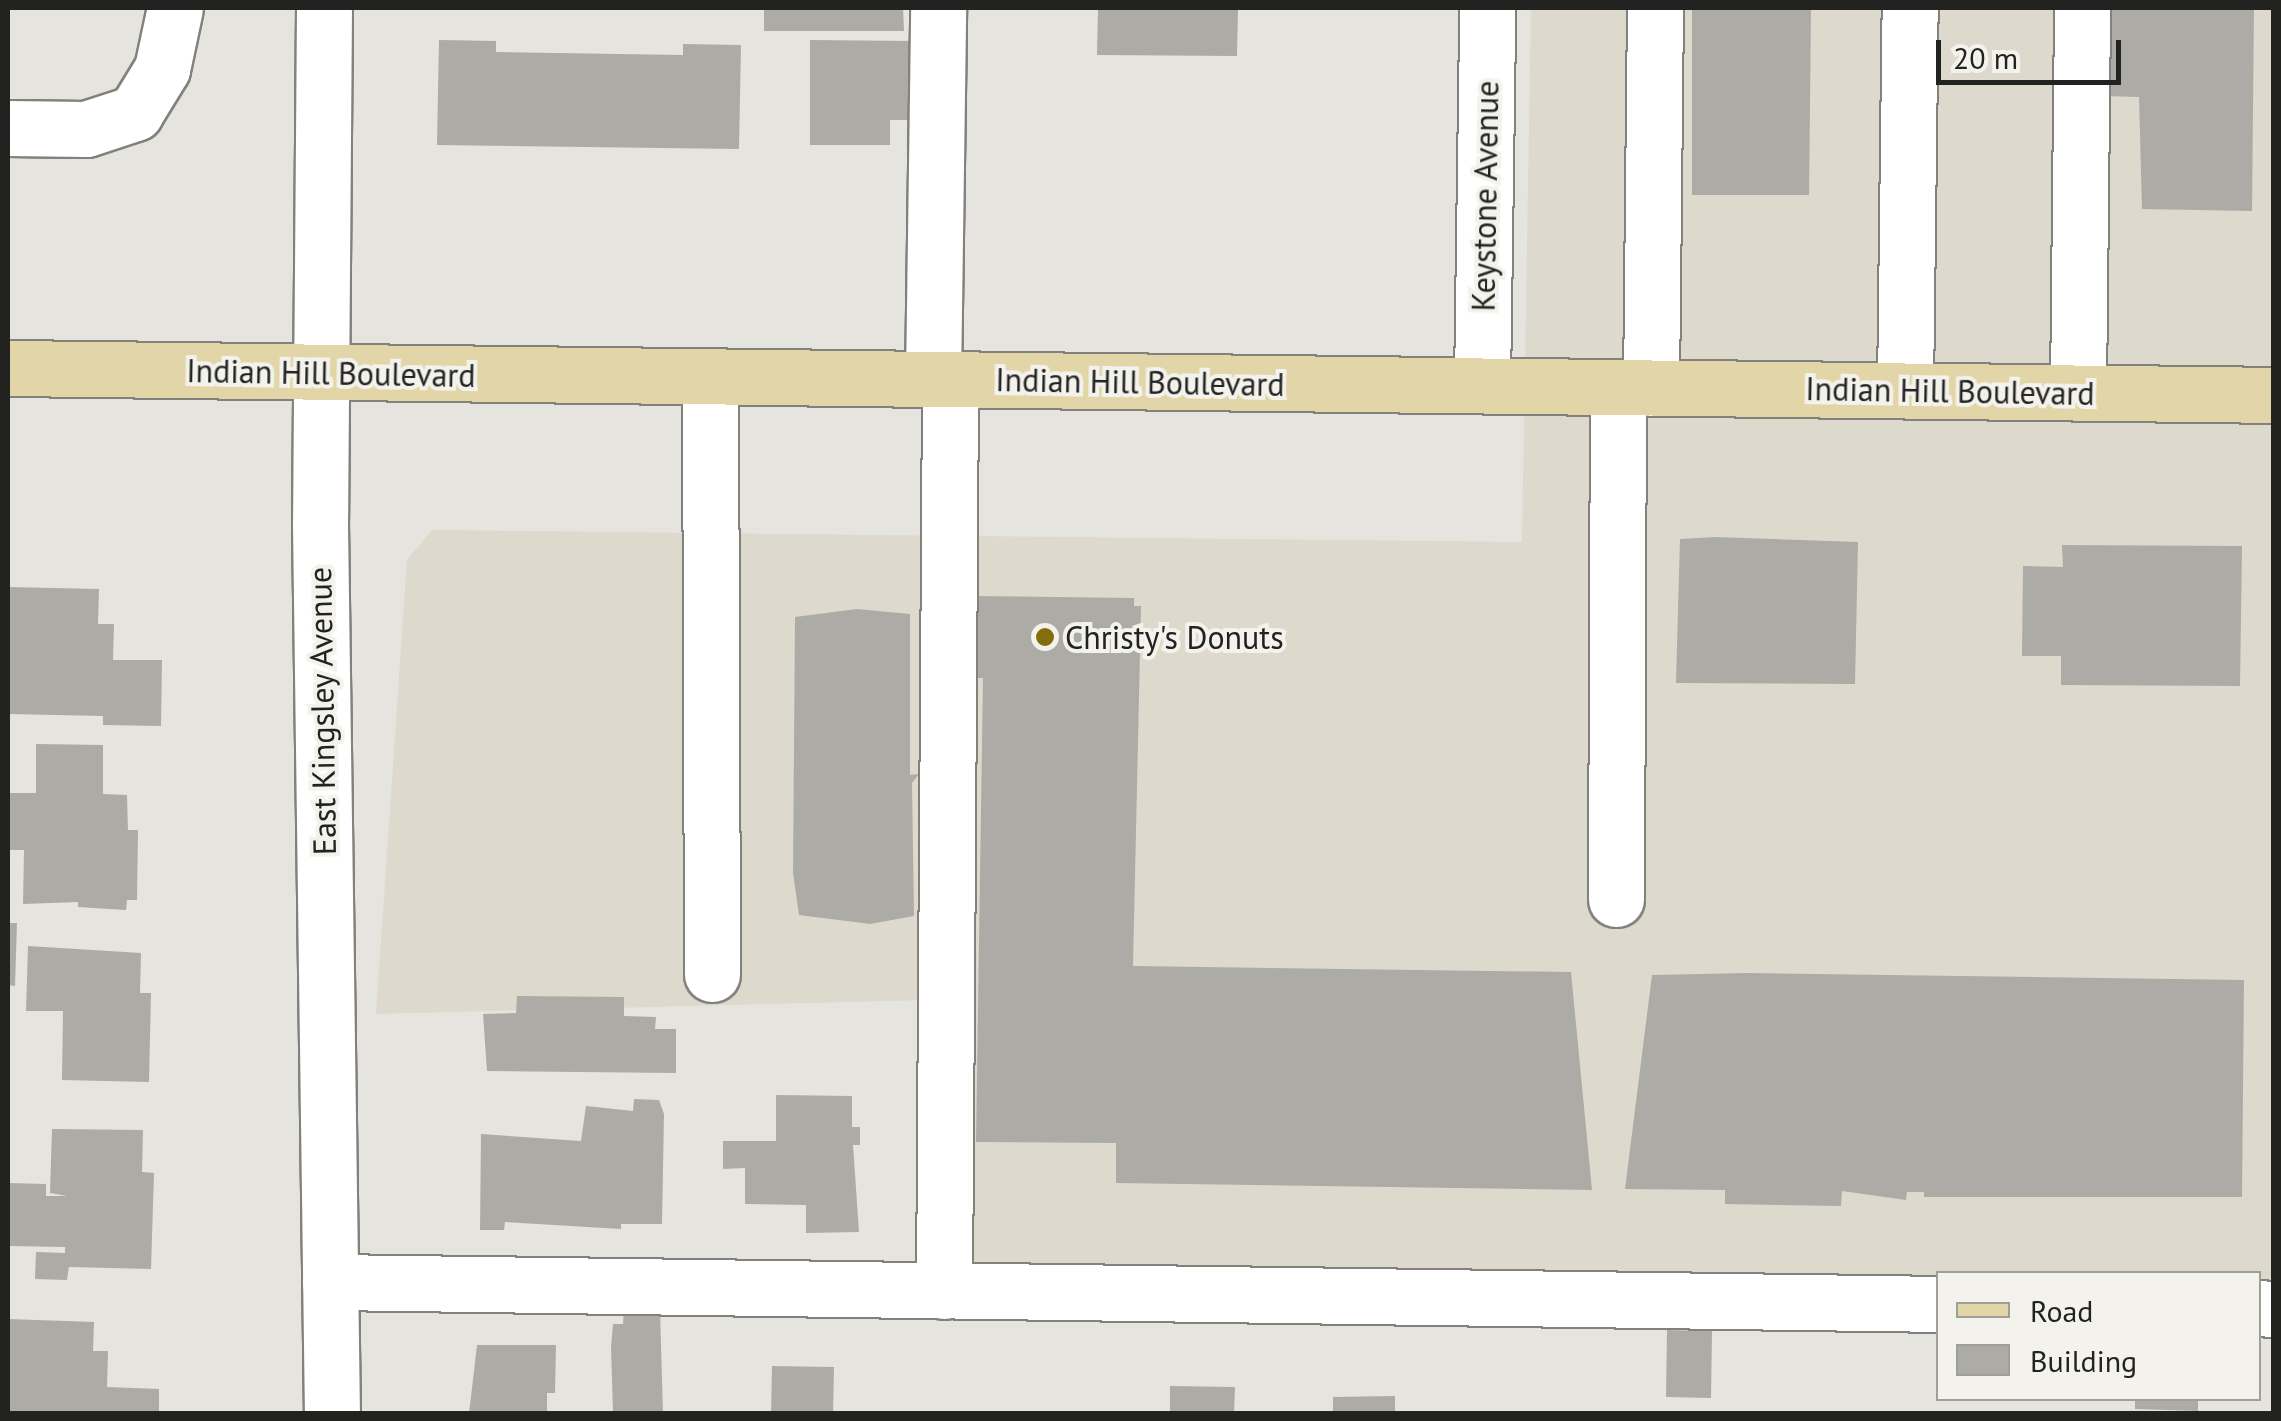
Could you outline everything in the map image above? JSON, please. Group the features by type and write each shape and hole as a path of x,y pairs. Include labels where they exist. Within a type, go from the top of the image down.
{"main road":[{"name":"Indian Hill Boulevard","path":"8,368 2274,394"}],"street":[{"path":"8,128 86,129 135,113 162,69 175,8"},
{"name":"East Kingsley Avenue","path":"324,8 319,373 332,1414"},
{"path":"938,8 944,1291"},
{"name":"Keystone Avenue","path":"1482,385 1487,8"},
{"path":"1616,899 1635,388 1655,8"},
{"path":"1905,390 1910,8"},
{"path":"2078,392 2082,8"},
{"path":"710,376 712,974"},
{"path":"330,1282 1936,1304"}],"shaded area":[{"path":"1531,8 2273,8 2273,1288 2261,1288 2261,1271 1936,1271 1936,1285 960,1276 964,999 376,1014 407,560 432,530 1522,542"}],"building":[{"path":"764,8 903,8 904,31 764,31"},
{"path":"1098,8 1238,8 1237,56 1097,55"},
{"path":"1692,8 1811,8 1809,195 1692,195"},
{"path":"2106,8 2254,8 2252,211 2142,209 2139,97 2104,96"},
{"path":"439,40 496,41 496,52 683,55 683,44 741,45 739,149 437,145"},
{"path":"810,40 912,41 912,120 890,120 890,145 810,145"},
{"path":"1680,539 1858,542 1855,684 1676,683"},
{"path":"2062,545 2242,546 2240,686 2061,685 2061,656 2022,656 2023,566 2063,567"},
{"path":"8,587 99,589 98,624 114,624 113,660 162,660 161,726 103,725 103,716 8,714"},
{"path":"969,596 1134,598 1134,606 1141,606 1133,966 1571,972 1592,1190 1116,1183 1116,1143 976,1142 983,678 968,678"},
{"path":"857,609 910,614 910,775 919,774 912,783 914,916 870,924 799,915 793,873 795,617"},
{"path":"36,744 103,745 103,794 127,795 128,830 138,830 137,900 127,900 126,910 78,907 78,902 23,904 24,850 10,850 10,793 36,793"},
{"path":"8,923 17,923 15,986 8,985"},
{"path":"28,946 141,953 140,993 151,993 149,1082 62,1080 63,1011 26,1011"},
{"path":"1652,975 2244,980 2242,1197 1924,1197 1924,1192 1907,1192 1906,1200 1842,1191 1841,1206 1725,1204 1725,1190 1625,1189"},
{"path":"517,996 624,997 624,1016 656,1017 655,1029 676,1029 676,1073 487,1071 483,1014 516,1013"},
{"path":"776,1095 852,1096 852,1127 860,1127 860,1145 853,1145 859,1232 806,1233 806,1205 745,1204 745,1168 723,1169 723,1141 776,1141"},
{"path":"634,1099 659,1100 664,1114 662,1224 621,1224 621,1229 505,1222 504,1230 480,1230 481,1134 581,1141 586,1106 633,1111"},
{"path":"52,1129 143,1130 142,1172 154,1173 151,1269 69,1267 67,1280 35,1279 36,1252 65,1253 65,1247 8,1246 8,1183 46,1184 46,1196 67,1196 50,1193"},
{"path":"624,1309 660,1309 663,1414 613,1413 613,1324 623,1324"},
{"path":"8,1319 94,1322 93,1351 108,1351 107,1387 159,1389 159,1414 8,1414"},
{"path":"1667,1330 1712,1331 1711,1398 1666,1397"},
{"path":"477,1345 556,1345 555,1393 547,1393 547,1414 469,1414"},
{"path":"772,1366 834,1367 833,1414 771,1414"},
{"path":"1170,1386 1235,1387 1234,1414 1170,1414"},
{"path":"1395,1396 1395,1414 1333,1414 1333,1397"},
{"path":"2135,1401 2198,1401 2198,1411 2135,1409"}],"place":[{"name":"Christy's Donuts","path":"1045,637"}]}
